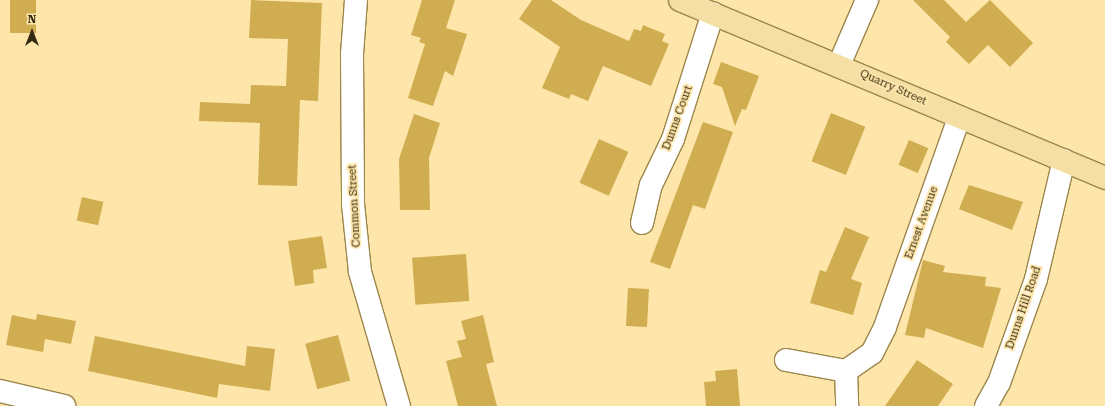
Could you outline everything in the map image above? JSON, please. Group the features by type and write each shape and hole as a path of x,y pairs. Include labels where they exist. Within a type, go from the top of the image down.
{"main road":[{"name":"Quarry Street","path":"680,0 839,65 959,118 1105,178"}],"street":[{"name":"Common Street","path":"356,0 352,130 353,204 360,272 399,406"},
{"path":"839,65 867,0"},
{"name":"Dunns Court","path":"642,223 651,185 673,139 714,13"},
{"name":"Ernest Avenue","path":"846,371 872,353 885,327 959,118"},
{"name":"Dunns Hill Road","path":"986,406 999,383 1036,279 1064,160"},
{"path":"786,360 846,371 847,406"},
{"path":"0,391 64,406"}],"building":[{"path":"10,0 36,0 36,33 10,33"},
{"path":"251,0 322,3 318,101 300,100 297,186 258,185 260,123 199,121 200,102 250,104 251,85 286,86 288,39 249,38"},
{"path":"422,0 455,0 446,28 467,34 453,76 445,71 433,106 408,98 425,44 419,42 421,38 411,35"},
{"path":"532,0 551,0 581,20 629,41 634,29 641,31 643,25 665,34 662,41 669,44 651,86 603,66 588,101 571,94 569,99 542,88 560,47 519,19"},
{"path":"913,0 944,0 966,22 990,0 1033,43 1010,67 988,45 969,64 946,42 950,37"},
{"path":"721,62 759,76 746,110 742,109 735,126 722,87 713,84"},
{"path":"831,113 865,127 846,175 812,161"},
{"path":"414,114 440,123 429,158 430,210 400,210 399,159"},
{"path":"703,122 733,132 705,209 693,205 670,269 650,262"},
{"path":"599,139 628,152 609,196 579,183"},
{"path":"909,140 928,148 918,173 898,165"},
{"path":"969,185 1023,202 1012,230 959,209"},
{"path":"82,197 103,202 98,225 77,220"},
{"path":"845,227 869,237 851,279 862,283 853,315 810,303 820,270 826,272"},
{"path":"322,236 327,268 313,270 314,283 295,286 288,241"},
{"path":"466,254 469,301 415,305 412,258"},
{"path":"923,260 945,266 943,272 986,277 985,286 1001,288 983,348 926,328 924,338 905,335"},
{"path":"628,288 649,289 647,327 626,326"},
{"path":"37,314 76,321 71,344 45,339 43,352 6,345 12,315 36,320"},
{"path":"483,315 494,362 486,364 497,406 458,406 446,361 462,357 457,341 466,339 461,321"},
{"path":"338,335 350,380 317,389 305,344"},
{"path":"95,336 245,366 247,346 275,349 270,391 219,384 217,398 88,371"},
{"path":"917,360 953,384 938,406 885,406"},
{"path":"737,369 740,406 706,406 704,382 716,381 715,371"}]}
